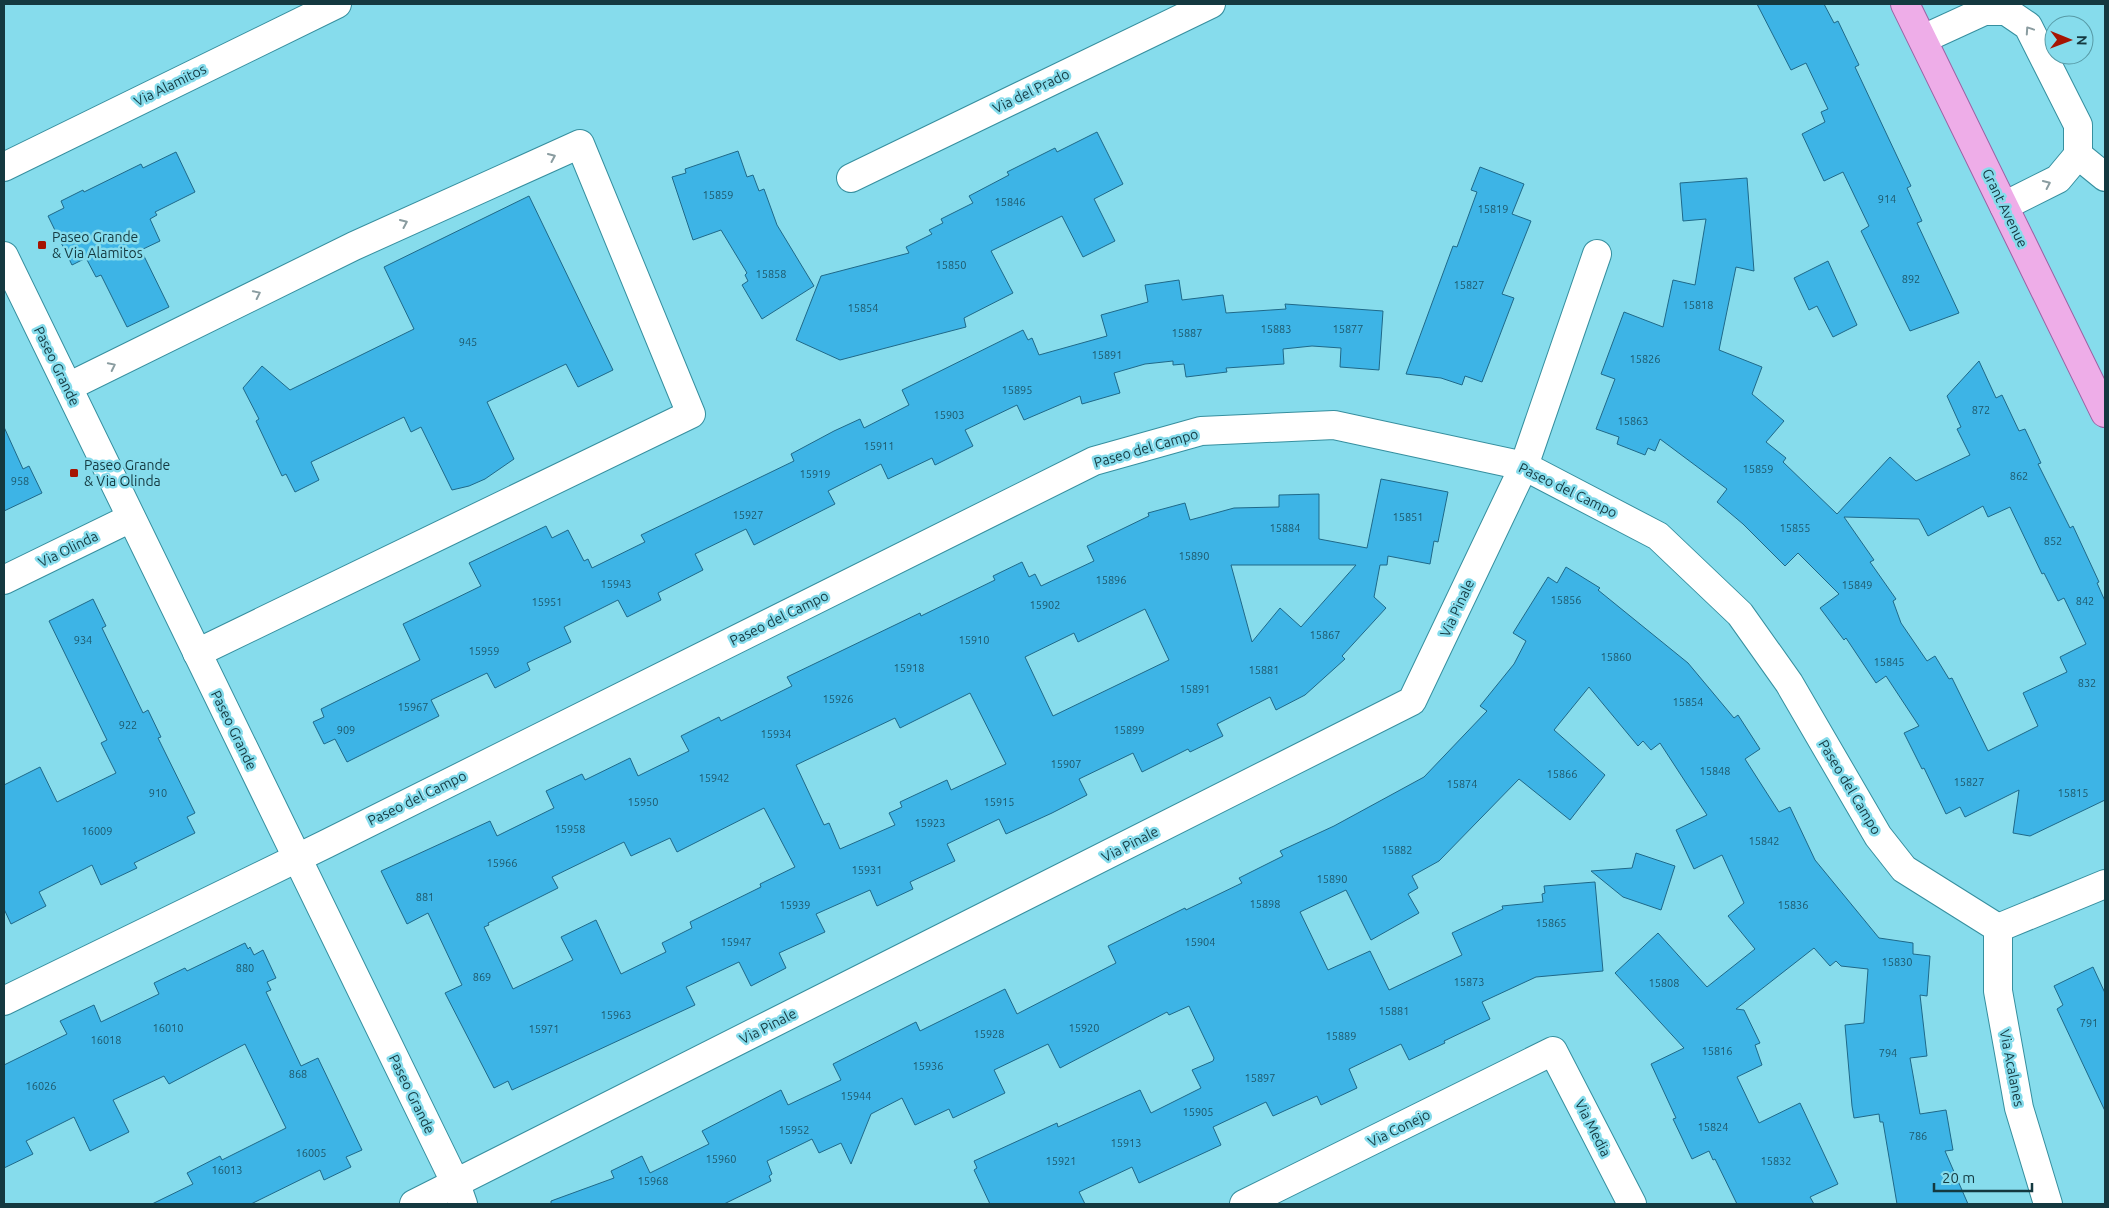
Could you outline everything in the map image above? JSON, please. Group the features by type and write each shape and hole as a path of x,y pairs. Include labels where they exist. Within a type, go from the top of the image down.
{"main road":[{"name":"Grant Avenue","path":"1905,4 2004,206 2097,376 2105,413"}],"street":[{"name":"Via Alamitos","path":"4,167 336,4"},
{"name":"Via del Prado","path":"851,178 1210,4"},
{"path":"1923,39 1984,11 2006,11 2028,26 2078,126 2078,155 2058,179 2004,206"},
{"path":"68,387 354,246 580,144 691,414 197,653"},
{"path":"2078,155 2105,177"},
{"name":"Via Pinale","path":"414,1204 459,1194 1412,701 1524,466 1597,254"},
{"name":"Paseo Grande","path":"4,256 459,1194"},
{"name":"Paseo del Campo","path":"4,1001 297,858 1094,461 1201,431 1334,426 1524,466 1658,536 1740,614 1789,683 1878,836 1904,869 1998,928"},
{"name":"Via Olinda","path":"4,580 131,518"},
{"path":"1998,928 2105,884"},
{"name":"Via Acalanes","path":"1998,928 1998,991 2019,1108 2048,1204"},
{"name":"Via Conejo","path":"1244,1204 1553,1051"},
{"name":"Via Media","path":"1553,1051 1632,1204"}],"building":[{"path":"1757,4 1824,4 1834,23 1838,21 1859,65 1855,67 1911,186 1907,188 1922,221 1917,223 1959,313 1910,331 1861,231 1869,226 1843,172 1824,181 1802,134 1825,122 1821,112 1828,109 1806,63 1791,70"},
{"path":"1097,132 1123,184 1094,199 1115,241 1083,257 1062,216 991,251 1013,293 964,318 966,327 840,360 796,340 821,276 909,253 906,247 932,234 929,230 943,223 941,219 973,203 969,196 1009,175 1007,172 1055,148 1057,152"},
{"path":"738,151 747,177 753,175 759,191 764,189 777,225 814,286 762,319 742,285 748,281 745,275 747,273 721,230 693,240 672,177 686,173 685,169"},
{"path":"176,152 195,192 155,212 157,215 150,219 160,241 141,250 169,307 127,327 101,275 96,277 86,258 72,265 48,216 64,208 61,201 83,190 84,192 141,164 143,168"},
{"path":"1480,167 1524,184 1512,214 1531,221 1502,294 1514,298 1482,382 1465,376 1462,385 1441,378 1406,374 1453,246 1457,247 1477,192 1471,190"},
{"path":"1747,178 1754,271 1736,267 1719,350 1762,367 1752,394 1784,421 1766,442 1786,458 1783,462 1837,514 1890,457 1916,481 1970,455 1957,429 1961,427 1947,396 1979,361 1996,398 2002,395 2019,431 2025,429 2041,463 2038,464 2070,528 2073,526 2099,582 2097,583 2105,601 2105,800 2030,836 2013,833 2019,790 1965,817 1960,807 1946,814 1924,768 1922,769 1904,733 1919,726 1886,676 1876,683 1846,638 1844,640 1820,608 1839,594 1798,553 1785,566 1743,524 1717,502 1727,489 1660,439 1655,451 1648,448 1645,455 1617,444 1619,437 1596,429 1615,379 1601,374 1624,312 1663,327 1673,280 1695,285 1706,219 1683,221 1680,183","holes":["1983,506 1988,517 2010,507 2042,574 2044,573 2058,601 2064,598 2086,644 2060,657 2067,672 2023,693 2038,726 1988,751 1952,678 1949,679 1935,656 1927,661 1901,623 1893,601 1896,599 1870,562 1874,560 1844,517 1919,519 1928,536"]},
{"path":"529,196 613,370 578,387 566,364 487,402 514,459 485,479 469,486 452,490 421,427 411,432 404,417 311,462 319,480 295,492 286,474 282,476 256,421 259,419 243,388 262,366 290,390 414,329 384,267"},
{"path":"1828,261 1857,325 1833,337 1817,306 1809,310 1794,278"},
{"path":"1179,280 1182,300 1223,295 1226,313 1286,309 1285,304 1383,311 1379,370 1340,367 1341,348 1312,346 1283,349 1284,364 1226,368 1227,372 1186,377 1184,364 1173,365 1173,361 1145,364 1114,373 1120,393 1082,404 1080,396 1024,420 1017,405 965,430 973,446 935,465 932,458 888,479 881,464 828,491 835,504 754,545 746,529 695,554 703,570 658,593 661,600 627,617 618,600 564,627 571,642 527,663 530,670 495,688 487,673 431,700 439,716 347,762 335,739 324,744 313,722 324,717 321,709 420,660 403,624 481,586 469,563 546,526 552,538 568,530 584,561 588,559 592,568 645,542 641,535 794,461 791,454 834,431 860,419 864,428 909,405 902,390 1023,330 1028,340 1032,338 1039,355 1107,336 1101,315 1148,302 1145,285"},
{"path":"4,427 23,469 29,466 42,493 4,511"},
{"path":"1381,479 1448,492 1438,542 1434,541 1430,564 1388,556 1387,565 1380,565 1374,597 1386,608 1342,656 1345,659 1305,695 1276,710 1270,697 1217,724 1223,736 1190,752 1188,749 1142,772 1133,753 1079,779 1087,795 1006,834 999,819 947,844 955,861 910,882 913,889 877,906 870,890 816,914 825,932 779,953 786,968 751,986 739,962 686,987 695,1005 512,1090 508,1081 494,1088 445,993 462,985 428,913 407,924 381,871 490,821 497,836 554,808 546,791 582,774 585,780 630,758 638,776 689,751 681,736 719,717 721,721 792,686 787,677 920,613 921,616 995,580 993,576 1022,562 1029,577 1035,574 1041,586 1094,561 1087,546 1149,516 1148,513 1185,503 1190,520 1234,508 1279,507 1279,495 1319,494 1319,539 1367,548","holes":["1231,565 1356,565 1301,627 1280,608 1252,642","1145,609 1169,660 1053,716 1025,657 1074,633 1078,642","970,693 1006,764 951,790 947,780 900,802 902,807 889,813 895,825 840,849 829,823 824,825 796,765 895,718 900,728","764,808 795,867 760,884 761,887 690,922 692,928 662,943 666,952 621,974 596,920 561,937 573,960 513,989 484,927 489,925 488,923 558,888 552,877 624,842 631,856 670,838 677,852"]},
{"path":"1566,567 1600,588 1598,590 1688,663 1734,718 1738,715 1760,749 1745,759 1779,812 1790,807 1815,860 1879,938 1913,943 1913,954 1930,956 1927,996 1920,995 1927,1056 1910,1058 1920,1114 1946,1110 1953,1150 1945,1151 1968,1204 1897,1204 1883,1122 1880,1122 1879,1114 1854,1118 1852,1106 1845,1025 1864,1023 1868,969 1841,966 1836,961 1830,966 1814,948 1736,1009 1744,1010 1760,1043 1755,1045 1762,1065 1737,1077 1759,1123 1800,1103 1838,1184 1810,1197 1814,1204 1737,1204 1715,1159 1713,1160 1709,1151 1692,1159 1673,1119 1676,1118 1651,1064 1684,1048 1615,973 1658,933 1707,987 1755,949 1728,916 1744,903 1722,855 1694,869 1676,830 1707,815 1660,743 1651,750 1643,741 1638,746 1589,687 1554,730 1605,775 1570,820 1519,779 1439,861 1412,876 1418,888 1408,894 1419,913 1371,940 1346,890 1300,912 1328,970 1370,951 1389,990 1462,955 1452,933 1503,909 1502,906 1543,902 1544,886 1595,882 1603,971 1536,977 1482,1002 1490,1019 1444,1041 1445,1043 1409,1060 1401,1044 1349,1069 1357,1088 1321,1105 1317,1096 1273,1116 1266,1102 1213,1127 1221,1145 1139,1183 1132,1167 1079,1192 1085,1204 990,1204 974,1170 977,1168 974,1161 1057,1123 1058,1127 1140,1090 1151,1113 1201,1088 1192,1070 1213,1061 1214,1058 1189,1006 1169,1015 1167,1012 1060,1068 1048,1044 994,1070 1005,1093 953,1118 949,1109 915,1125 902,1098 871,1114 851,1164 841,1143 819,1153 812,1139 767,1161 772,1174 769,1176 771,1181 724,1204 551,1204 551,1201 614,1178 611,1171 642,1156 650,1173 709,1144 702,1131 781,1090 788,1105 841,1080 833,1064 916,1022 920,1031 1005,989 1017,1014 1116,963 1108,946 1185,908 1186,910 1242,883 1239,878 1283,856 1280,851 1334,826 1424,777 1487,711 1480,706 1514,664 1526,641 1513,633 1548,577 1557,583"},
{"path":"93,599 106,626 102,628 143,713 148,710 161,737 158,738 195,813 187,817 195,833 134,863 137,868 101,885 92,865 39,892 46,906 11,924 4,909 4,785 40,767 57,802 116,773 101,743 107,740 49,621"},
{"path":"1636,853 1675,866 1661,910 1623,897 1591,871 1632,868"},
{"path":"245,943 248,949 250,947 254,955 263,950 276,978 267,982 271,990 266,992 301,1066 318,1058 362,1150 346,1157 351,1167 324,1180 320,1170 251,1204 152,1204 193,1184 187,1173 220,1156 222,1160 286,1128 245,1044 169,1084 164,1076 113,1100 129,1132 90,1151 74,1117 26,1141 33,1154 4,1168 4,1065 67,1034 60,1021 94,1005 101,1022 159,994 154,983 185,968 187,971"},
{"path":"2093,967 2105,993 2105,1111 2057,1009 2063,1005 2054,986"}],"place":[{"name":"Paseo Grande & Via Alamitos","path":"42,245"},
{"name":"Paseo Grande & Via Olinda","path":"74,473"}]}
